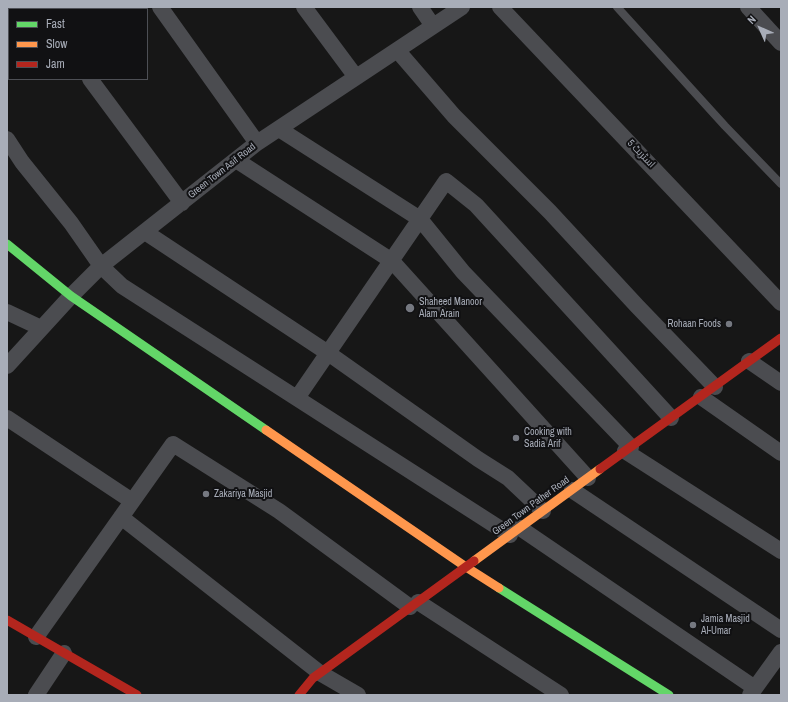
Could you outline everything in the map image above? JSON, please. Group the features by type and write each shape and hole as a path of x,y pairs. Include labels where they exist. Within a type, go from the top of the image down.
{"street":[{"path":"160,7 257,143"},
{"path":"304,7 356,77"},
{"path":"420,7 433,26"},
{"name":"Green Town Asif Road","path":"7,366 71,296 101,266 257,143 462,7"},
{"name":"اسٹریٹ 5","path":"500,7 781,303"},
{"path":"748,7 781,43"},
{"path":"397,50 454,116 550,212 637,306 715,386"},
{"path":"91,80 182,203"},
{"path":"279,129 420,219 462,272 628,449 781,551"},
{"path":"7,139 22,162 71,223 101,266 122,286 297,398 515,532 752,692 781,652"},
{"path":"236,160 392,261 588,478"},
{"path":"297,398 446,181 476,205 671,418"},
{"path":"145,232 328,353 478,459 508,478 543,511"},
{"path":"7,244 71,296 466,567 669,695"},
{"path":"7,312 41,328"},
{"name":"Green Town Pather Road","path":"299,695 313,678 781,338"},
{"path":"750,361 781,383"},
{"path":"700,397 781,453"},
{"path":"7,418 132,501"},
{"path":"36,637 173,444 280,511 414,604 561,695"},
{"path":"572,490 781,630"},
{"path":"121,518 320,673 358,695"},
{"path":"7,620 138,695"},
{"path":"36,695 64,653"}],"lane":[{"path":"617,7 725,126 781,184"}],"traffic: fast":[{"path":"7,244 71,296 266,430"},
{"path":"499,588 669,695"}],"traffic: slow":[{"path":"266,430 499,588"},
{"path":"474,561 600,469"}],"traffic: jam":[{"path":"600,469 781,338"},
{"path":"299,695 313,678 474,561"},
{"path":"7,620 137,695"}],"place":[{"name":"Shaheed Manoor Alam Arain","path":"410,308"},
{"name":"Rohaan Foods","path":"729,324"},
{"name":"Cooking with Sadia Arif","path":"516,438"},
{"name":"Zakariya Masjid","path":"206,494"},
{"name":"Jamia Masjid Al-Umar","path":"693,625"}]}
